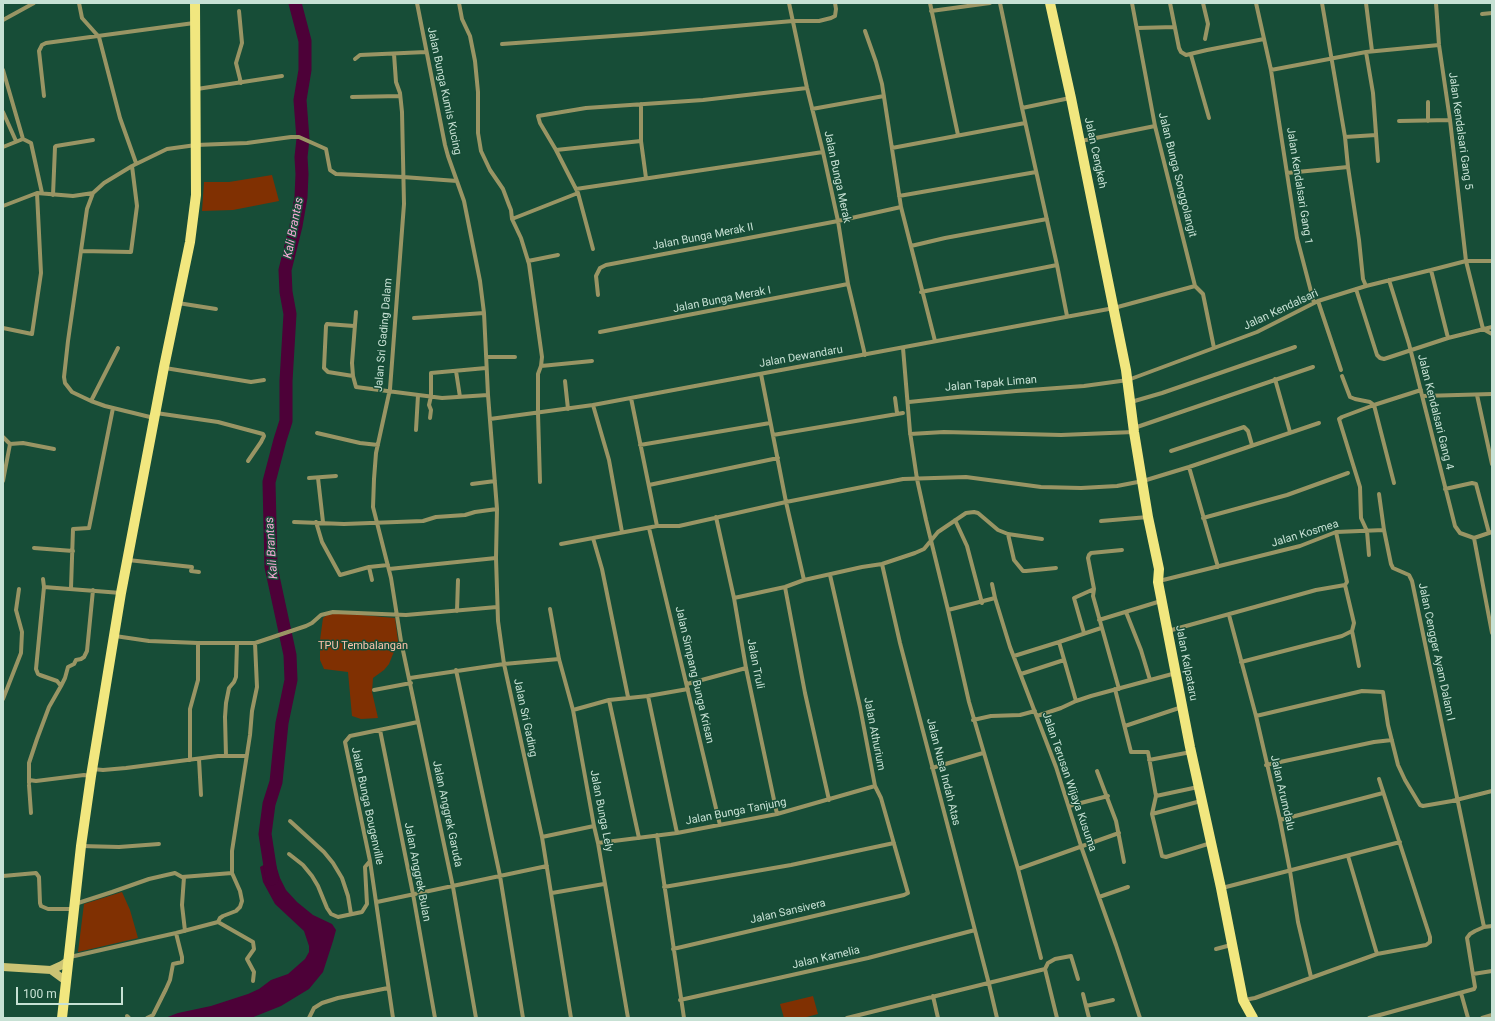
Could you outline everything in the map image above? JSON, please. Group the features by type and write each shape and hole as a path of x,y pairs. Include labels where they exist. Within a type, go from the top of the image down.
{"main road":[{"path":"62,1018 81,846 91,773 121,593 164,368 190,242 196,195 194,89 195,3"},
{"name":"Jalan Cengkeh","path":"1050,3 1114,308"},
{"name":"Jalan Kalpataru","path":"1114,308 1128,380 1134,430 1148,517 1159,569 1158,582 1182,707 1244,1000 1254,1018"},
{"path":"3,967 51,970 62,965 69,958"},
{"path":"51,970 66,981"}],"street":[{"path":"3,20 34,3"},
{"path":"79,3 82,18 99,37 120,118 134,164 137,206 131,252 81,251"},
{"name":"Jalan Bunga Kumis Kucing","path":"417,3 445,145 464,201 480,281 484,313 490,419"},
{"path":"459,3 462,19 470,36 475,61 478,92 478,133 481,151 511,210 512,219 521,238 528,261 542,357 538,374 540,482"},
{"name":"Jalan Bunga Merak","path":"788,3 823,152 838,221 848,284 865,355"},
{"path":"502,44 793,21 819,21 832,18 836,14 835,3"},
{"path":"930,3 958,135"},
{"path":"931,11 990,3"},
{"path":"1000,3 1057,265 1066,316"},
{"name":"Jalan Bunga Songgolangit","path":"1132,3 1155,126 1195,286 1203,294 1214,348"},
{"path":"1170,3 1179,48 1181,52 1186,55 1264,39"},
{"path":"1203,3 1208,24 1205,39"},
{"name":"Jalan Kendalsari Gang 1","path":"1256,3 1271,70 1297,238 1316,302 1341,370"},
{"path":"1322,3 1345,137 1348,167 1366,286"},
{"path":"1366,3 1372,51"},
{"name":"Jalan Kendalsari Gang 5","path":"1436,3 1439,45 1450,120 1466,262 1483,329"},
{"path":"239,11 242,43 236,63 241,83"},
{"path":"1482,14 1492,13"},
{"path":"44,96 39,51 42,45 46,43 194,23"},
{"path":"1137,28 1175,27"},
{"path":"865,31 876,62 884,96 901,207 935,341"},
{"path":"1271,70 1372,51 1439,45"},
{"path":"355,58 360,55 426,52"},
{"path":"1366,52 1373,93 1378,162"},
{"name":"Jalan Sri Gading Dalam","path":"394,54 396,82 402,112 404,204 390,391 378,444 373,497 377,522 389,567 398,615"},
{"path":"1191,55 1209,118"},
{"path":"3,70 5,83 23,139"},
{"path":"194,89 282,76"},
{"path":"593,249 577,191 540,123 538,117 540,115 586,108 703,100 807,88"},
{"path":"352,97 400,96"},
{"path":"812,109 884,96"},
{"path":"1022,108 1071,98"},
{"path":"1428,102 1428,121"},
{"path":"641,104 641,141 646,178"},
{"path":"3,112 16,141"},
{"path":"1399,121 1450,120"},
{"path":"892,148 1025,123"},
{"path":"1079,141 1155,126"},
{"path":"1345,137 1376,134"},
{"path":"3,206 40,193 73,196 93,193 116,175 162,150 196,145 247,143 286,137 299,137 327,150 330,170 332,172 457,181"},
{"path":"3,147 23,139 31,143 40,193 41,273 32,334 3,328"},
{"path":"53,195 55,147 93,140"},
{"path":"556,150 641,141"},
{"path":"512,219 577,191 646,178 823,152"},
{"path":"1287,173 1348,167"},
{"path":"899,196 1036,172"},
{"path":"93,193 87,209 68,341 64,377 68,388 72,392 91,402 113,408 155,416 218,422 263,434 264,436 261,442 248,460"},
{"name":"Jalan Bunga Merak II","path":"598,295 596,276 600,268 606,265 838,221 901,207"},
{"path":"910,246 952,236 1047,219"},
{"path":"528,261 558,255"},
{"name":"Jalan Kendalsari","path":"1128,380 1257,332 1316,302 1366,286 1431,270 1466,262 1492,261"},
{"path":"922,292 1057,265"},
{"path":"1431,270 1448,338"},
{"name":"Jalan Kendalsari Gang 4","path":"1389,280 1411,350 1445,489 1457,530 1474,538"},
{"name":"Jalan Bunga Merak I","path":"600,332 848,284"},
{"name":"Jalan Dewandaru","path":"490,419 593,405 903,348 1114,308 1195,286"},
{"path":"1356,289 1378,357 1384,359 1448,338 1492,327"},
{"path":"177,303 216,309"},
{"path":"356,312 352,362 353,376 356,387 442,398 488,395"},
{"path":"414,318 484,313"},
{"path":"353,376 328,372 324,368 327,324 354,326"},
{"path":"1483,329 1492,334"},
{"path":"1131,402 1162,393 1295,347"},
{"path":"91,402 118,348"},
{"path":"903,348 910,434 917,479 973,720 1018,869 1041,958"},
{"path":"486,358 515,357"},
{"path":"541,366 592,361"},
{"path":"910,434 944,432 1061,435 1134,430 1275,379 1313,367"},
{"path":"164,368 252,382 264,380"},
{"path":"430,418 431,410 429,405 431,396 431,373 486,368"},
{"path":"456,371 460,397"},
{"path":"762,374 786,502 804,580"},
{"path":"1342,376 1350,396 1355,399 1370,402 1374,405 1394,483"},
{"path":"1275,379 1290,432"},
{"path":"565,380 568,409"},
{"name":"Jalan Tapak Liman","path":"908,402 1016,390 1089,386 1128,380"},
{"path":"1369,555 1366,531 1361,518 1360,487 1340,419 1374,405 1421,390"},
{"path":"1423,396 1492,394"},
{"path":"416,430 418,395"},
{"path":"1477,395 1492,464"},
{"path":"631,398 648,485 658,526"},
{"path":"895,398 898,413"},
{"path":"593,405 610,460 622,532"},
{"path":"71,588 73,529 89,528 113,408"},
{"path":"773,435 903,412"},
{"name":"Jalan Sri Gading","path":"490,419 497,509 497,607 504,664 542,837 571,1018"},
{"path":"640,445 770,423"},
{"path":"561,544 658,526 679,526 878,483 917,479 966,477 1041,487 1081,488 1105,487 1143,481 1188,468 1319,423"},
{"path":"1171,450 1244,427 1248,431 1252,445"},
{"path":"317,433 360,443 378,444"},
{"path":"3,437 10,444 23,443 54,448"},
{"path":"3,481 10,444"},
{"path":"648,485 778,458"},
{"path":"1188,468 1218,568"},
{"path":"1204,518 1287,495 1348,473"},
{"path":"309,478 336,476"},
{"path":"318,478 323,522"},
{"path":"472,484 495,481"},
{"path":"1445,489 1472,482 1476,484 1491,532 1474,538 1492,633"},
{"name":"Jalan Cengger Ayam Dalam I","path":"1379,494 1384,530 1392,566 1407,574 1411,579 1484,928"},
{"path":"294,522 344,524 423,521 436,517 466,515 475,512 497,509"},
{"path":"734,598 784,587 804,580 882,564 924,549 938,532 966,513 978,513 998,530 1008,534 1042,538"},
{"name":"Jalan Truli","path":"716,517 734,598 746,668 777,814"},
{"path":"1101,521 1148,517"},
{"path":"955,520 967,546 982,602"},
{"path":"316,522 322,542 340,575 369,567 389,567 496,558"},
{"name":"Jalan Simpang Bunga Krisan","path":"649,528 720,825"},
{"name":"Jalan Kosmea","path":"1158,582 1300,546 1336,532 1384,530"},
{"path":"1336,532 1347,582 1345,585 1354,623 1352,631 1360,666"},
{"path":"1008,534 1014,560 1023,571 1026,572 1056,568"},
{"path":"593,538 602,569 628,697"},
{"path":"34,548 72,551"},
{"path":"1122,550 1091,553 1088,558 1094,590 1093,596 1132,752 1147,751 1156,796 1152,814 1162,856 1166,857 1211,843"},
{"path":"128,560 192,567 191,572 198,572"},
{"name":"Jalan Nusa Indah Atas","path":"882,564 900,643 989,984 996,1018"},
{"path":"369,567 372,580"},
{"name":"Jalan Athurium","path":"830,575 859,699 876,786 881,798 908,893"},
{"path":"43,579 44,587 36,669 38,674 57,681 61,686"},
{"path":"457,611 458,580"},
{"name":"Jalan Terusan Wijaya Kusuma","path":"992,584 995,598 1014,656 1069,806 1140,1018"},
{"path":"1168,632 1316,590 1345,585"},
{"path":"44,587 121,593"},
{"path":"784,587 805,694 829,800"},
{"path":"3,699 21,653 22,632 16,610 18,588"},
{"path":"31,813 29,763 49,707 65,678 68,667 74,664 76,660 84,657 87,651 93,590"},
{"path":"1084,633 1074,598 1094,590"},
{"path":"948,610 995,598"},
{"path":"1099,620 1162,601"},
{"path":"114,636 149,642 255,643 298,629 312,623 321,615 333,612 398,615 497,607"},
{"name":"Jalan Bunga Lely","path":"550,609 559,659 573,710 598,843 628,1018"},
{"path":"1126,612 1142,650 1150,680"},
{"name":"Jalan Anggrek Garuda","path":"398,615 401,641 453,887 476,1018"},
{"name":"Jalan Arumdalu","path":"1230,615 1256,716 1266,766 1280,820 1298,922 1310,977"},
{"path":"1014,656 1101,628"},
{"path":"1241,662 1342,636 1352,631"},
{"path":"1059,642 1076,701"},
{"path":"190,760 190,709 198,680 198,643"},
{"path":"226,756 226,703 229,688 236,677 237,643"},
{"path":"69,958 218,922 220,918 236,911 240,907 242,901 240,891 232,873 232,851 252,711 257,687 255,643"},
{"path":"410,678 456,670 559,659"},
{"path":"1021,674 1064,660"},
{"path":"573,710 609,700 648,696 688,687 746,668"},
{"path":"456,670 500,876 523,1018"},
{"path":"1037,716 1076,701 1176,673"},
{"path":"374,690 411,683"},
{"path":"1256,716 1362,690 1383,692 1388,725 1398,765 1420,805 1423,806 1457,800 1492,792"},
{"path":"648,696 677,833"},
{"path":"609,700 639,838"},
{"path":"1125,726 1182,707"},
{"path":"973,720 991,716 1020,715 1035,711"},
{"name":"Jalan Bunga Bougenville","path":"393,1018 370,861 345,742 350,736 418,722"},
{"name":"Jalan Anggrek Bulan","path":"380,730 413,894 435,1018"},
{"path":"1266,766 1374,742 1392,740"},
{"path":"1149,760 1191,752"},
{"path":"932,768 983,753"},
{"path":"29,782 84,775 103,770 226,756 246,756"},
{"path":"199,759 201,795"},
{"path":"1097,771 1108,796 1119,833 1124,862"},
{"path":"1244,1000 1255,998 1376,954 1426,945 1430,942 1400,842 1383,793 1380,779"},
{"name":"Jalan Bunga Tanjung","path":"598,843 677,833 777,814 876,786"},
{"path":"1156,796 1198,786"},
{"path":"1280,820 1383,793"},
{"path":"1069,806 1108,796"},
{"path":"1152,814 1201,800"},
{"path":"290,821 333,862 342,878 348,896 351,914"},
{"path":"542,837 594,826"},
{"path":"1018,869 1119,833"},
{"path":"657,835 680,1000 684,1018"},
{"path":"1221,888 1400,842"},
{"path":"664,887 791,865 894,843"},
{"path":"81,846 119,847 159,844"},
{"path":"289,854 303,865 312,876 318,886 325,905 331,914 338,917 362,912 367,904 365,867 370,861"},
{"path":"1348,856 1376,954"},
{"path":"377,902 547,866"},
{"path":"3,876 36,873 39,877 41,906 48,909 74,906 149,879 176,873 184,877 232,873"},
{"path":"184,877 182,905 184,931"},
{"path":"552,893 604,884"},
{"path":"1099,897 1128,887"},
{"name":"Jalan Sansivera","path":"673,950 908,893"},
{"path":"218,922 253,942 254,949 247,959 254,972 253,981"},
{"path":"1369,1018 1473,989 1474,974 1467,938 1472,933 1492,926"},
{"name":"Jalan Kamelia","path":"680,1000 868,958 975,930"},
{"path":"147,1018 153,1015 166,989 174,964 182,962 176,933"},
{"path":"1216,950 1233,944"},
{"path":"847,1018 933,996 989,984 1044,969 1048,963 1055,959 1071,956 1078,980"},
{"path":"1044,969 1057,1018"},
{"path":"1474,974 1492,970"},
{"path":"309,1018 314,1008 329,1000 388,988"},
{"path":"1462,992 1468,1018"},
{"path":"1083,994 1089,1018"},
{"path":"933,996 938,1018"},
{"path":"1086,1006 1113,1000"},
{"path":"1482,1018 1492,1015"}],"green space":[{"path":"272,175 279,201 233,210 202,211 204,182 229,182"},
{"name":"TPU Tembalangan","path":"339,613 395,618 399,648 395,649 389,664 384,670 373,678 372,692 378,718 361,719 352,716 348,672 324,669 320,660 320,640 323,618 327,615"},
{"path":"122,892 130,910 138,938 78,952 84,904"},
{"path":"813,996 818,1014 803,1018 784,1018 780,1004"}],"shaded area":[{"path":"274,859 280,878 286,890 297,902 313,915 332,924 336,930 323,972 309,989 281,1006 251,1018 165,1018 178,1013 211,1006 248,994 259,989 271,980 288,974 305,959 309,952 309,946 304,931 275,904 263,882 260,867"}],"waterway":[{"name":"Kali Brantas","path":"272,879 265,834 269,804 276,782 282,723 291,680 290,655 271,567 269,482 286,421 286,381 290,314 286,292 285,270 296,226 301,197 301,157 303,139 300,100 305,70 305,41 295,3"}]}
